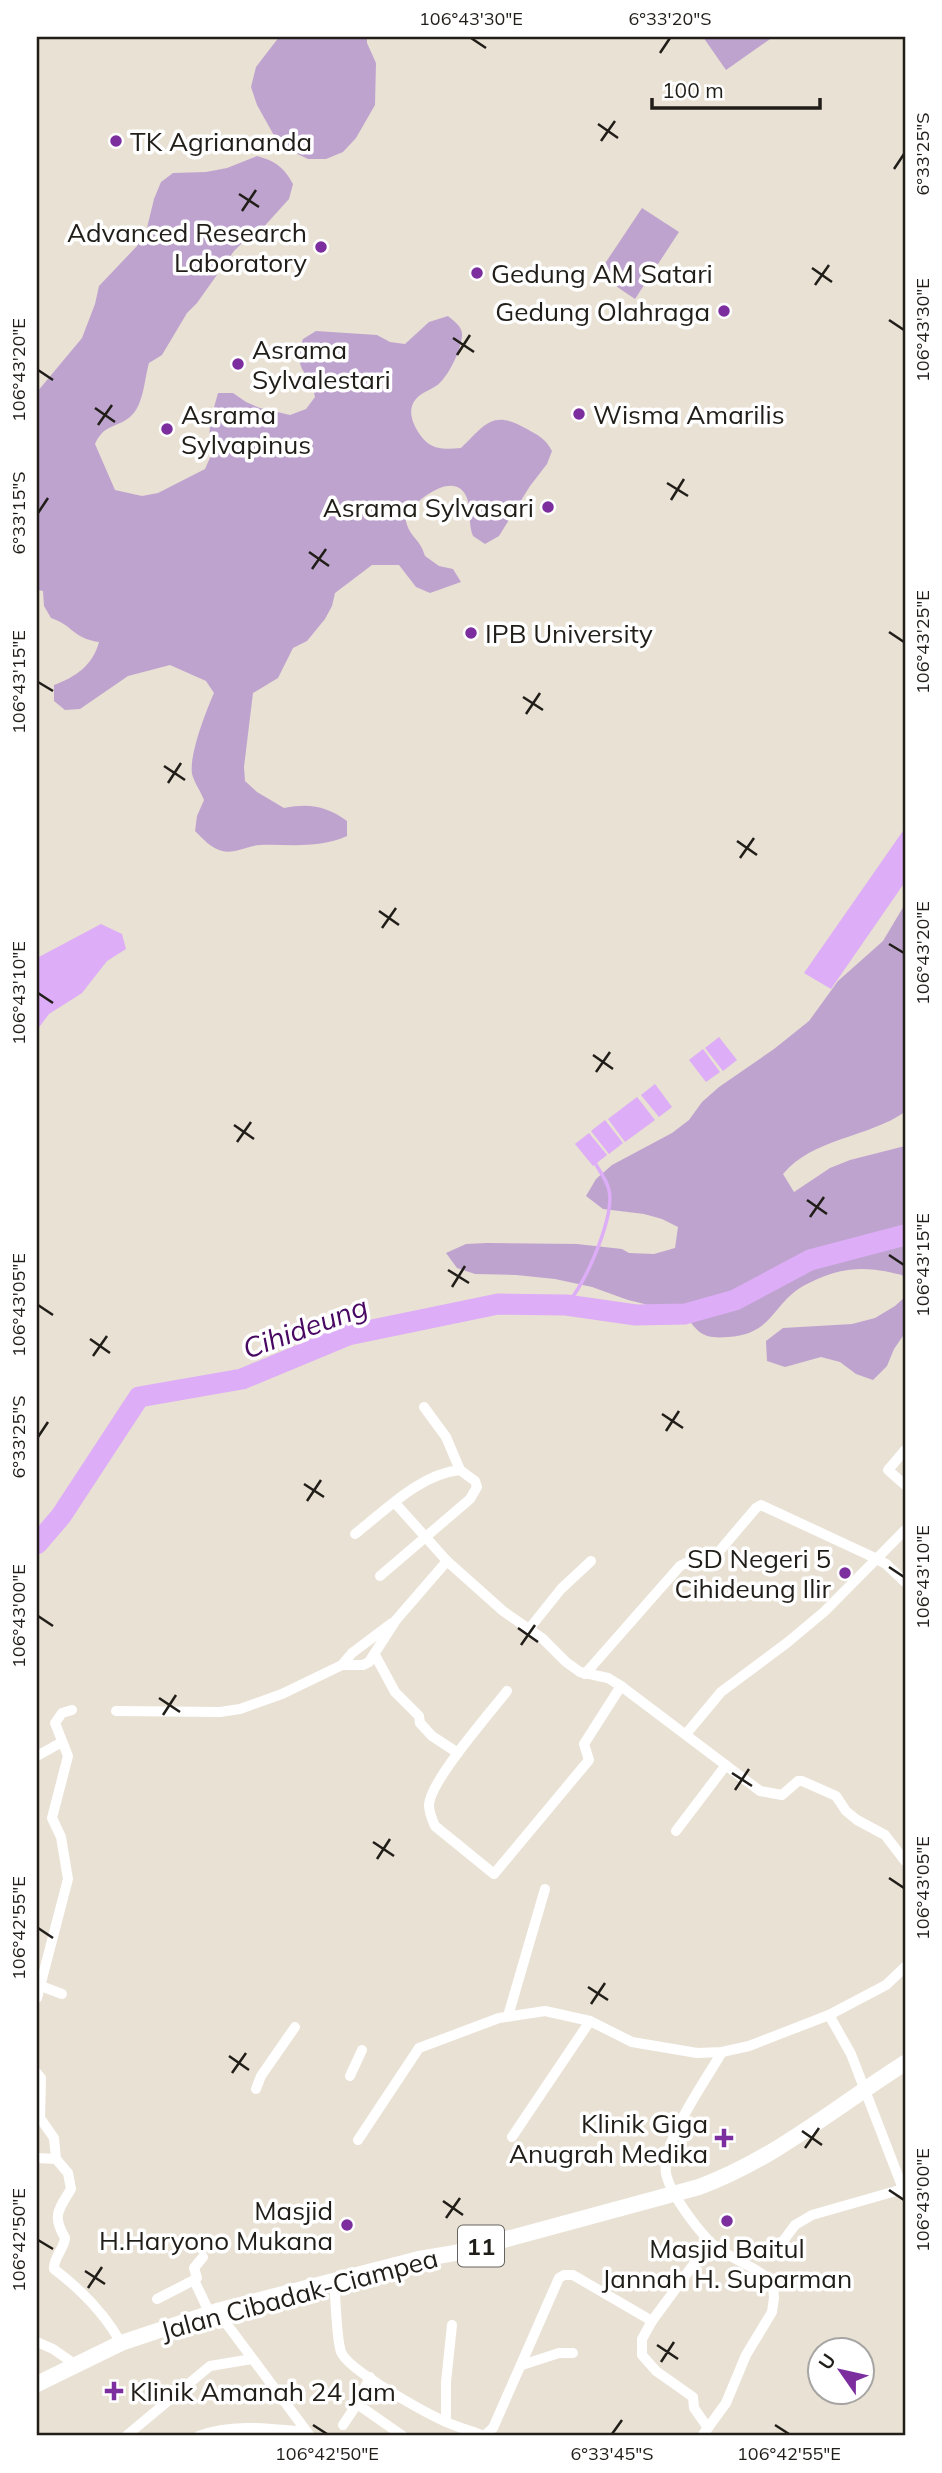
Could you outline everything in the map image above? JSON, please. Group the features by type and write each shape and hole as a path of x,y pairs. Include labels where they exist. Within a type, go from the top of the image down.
{"highway":[{"name":"Jalan Cibadak-Ciampea","path":"37,2384 121,2343 213,2313 675,2195 726,2177 760,2160 905,2063"}],"street":[{"path":"380,1576 475,1494 477,1487 475,1481 460,1470 446,1437 424,1407"},
{"path":"905,1450 888,1470 905,1485"},
{"path":"355,1534 419,1485 448,1472 460,1470"},
{"path":"395,1503 447,1561 502,1611 529,1629 566,1662 585,1674 608,1678 621,1686 760,1791 782,1795 798,1781 802,1781 836,1796 846,1811 857,1820 885,1835 905,1861"},
{"path":"585,1674 680,1566 690,1559 698,1557 709,1560 716,1555 761,1505 875,1558 886,1564 905,1582"},
{"path":"686,1734 721,1692 825,1611 905,1530"},
{"path":"529,1629 561,1588 591,1560"},
{"path":"342,1665 363,1665 375,1656 396,1620 447,1561"},
{"path":"116,1711 220,1712 240,1709 282,1695 342,1665 352,1653 396,1620"},
{"path":"375,1656 395,1692 419,1716 420,1723 432,1736 458,1753"},
{"path":"507,1691 458,1753 429,1804 430,1818 435,1826 494,1874 589,1760 584,1744 621,1686"},
{"path":"37,1998 68,1879 61,1837 52,1818 68,1756 55,1723 62,1713 72,1710"},
{"path":"37,1756 62,1742"},
{"path":"676,1831 726,1765"},
{"path":"508,2016 545,1889"},
{"path":"358,2140 419,2048 508,2016 545,2011 590,2021 641,2045 697,2053 722,2052 749,2046 829,2015 886,1985 905,1967"},
{"path":"41,1986 62,1994"},
{"path":"781,2244 795,2225 811,2215 904,2191 851,2054 829,2015"},
{"path":"512,2137 590,2021"},
{"path":"256,2089 261,2076 295,2027"},
{"path":"350,2076 362,2050"},
{"path":"710,2242 652,2321 642,2339 642,2355 656,2371 693,2397 694,2408 705,2432 726,2403 746,2355 772,2312 774,2298 769,2278 710,2242 675,2195 666,2175 665,2166 671,2139 722,2052"},
{"path":"37,2073 41,2078 40,2118 54,2138 56,2159 68,2172 71,2189 57,2214 57,2224 65,2238 54,2269 82,2294 113,2328 121,2343"},
{"path":"37,2158 56,2159"},
{"path":"157,2299 197,2278 194,2268 203,2257"},
{"path":"334,2282 342,2354 370,2378 446,2422 484,2436 488,2434 522,2365 555,2283 564,2275 573,2275 652,2321"},
{"path":"194,2280 213,2313 253,2360 309,2434"},
{"path":"446,2422 446,2382 452,2325"},
{"path":"37,2342 76,2365"},
{"path":"522,2365 559,2353 573,2353"},
{"path":"126,2436 210,2366 253,2360"},
{"path":"343,2426 370,2378"},
{"path":"357,2404 403,2436"},
{"path":"200,2436 220,2430 239,2429 309,2434"}],"shaded area":[{"path":"279,37 367,37 376,63 375,105 356,138 343,152 326,159 308,159 291,151 276,139 257,105 251,87 256,67"},
{"path":"703,37 773,37 726,70"},
{"path":"257,156 274,163 286,173 293,184 289,199 260,231 234,251 187,313 162,355 149,363 141,399 135,412 99,437 95,444 115,490 142,496 158,493 205,469 212,453 210,430 218,393 233,393 260,408 290,415 306,409 315,397 312,383 302,369 297,355 303,339 316,331 377,335 390,342 405,344 429,322 448,316 460,328 462,339 450,369 441,382 419,396 412,406 413,421 422,437 436,447 461,448 490,422 505,420 538,436 552,451 547,464 499,536 485,544 473,536 467,498 461,490 454,486 445,487 418,502 405,515 408,528 425,556 439,566 453,569 461,582 430,593 416,587 399,565 372,565 335,593 325,619 307,641 293,648 278,678 253,693 244,767 245,781 257,792 284,808 310,806 332,812 347,821 347,836 325,843 260,845 227,852 218,850 195,831 197,816 204,800 192,774 193,756 214,693 206,681 170,665 128,676 80,709 65,710 54,701 54,685 88,664 99,642 83,638 51,618 44,606 43,591 37,590 37,392 82,338 99,286 137,246 146,232 161,182 173,173 227,168"},
{"path":"642,208 679,232 635,299 598,274"},
{"path":"905,828 905,882 831,989 804,973"},
{"path":"905,904 905,1112 874,1128 809,1153 783,1174 794,1192 830,1168 905,1146 905,1280 902,1275 877,1270 855,1269 833,1273 797,1290 756,1330 744,1335 720,1337 702,1334 685,1314 628,1300 592,1287 555,1279 475,1274 457,1268 446,1253 466,1244 577,1244 622,1249 629,1253 654,1254 675,1248 678,1227 644,1214 603,1209 586,1196 596,1179 612,1165 672,1133 689,1120 702,1102 719,1087 809,1021 838,981 883,941"},
{"path":"101,924 122,934 126,949 107,961 82,993 49,1014 37,1030 37,958"},
{"path":"719,1037 737,1060 723,1071 705,1048"},
{"path":"703,1049 720,1072 706,1082 689,1060"},
{"path":"655,1084 672,1107 659,1117 641,1095"},
{"path":"637,1097 655,1120 625,1142 608,1119"},
{"path":"605,1120 623,1143 609,1154 591,1131"},
{"path":"589,1133 607,1155 593,1166 575,1144"},
{"path":"905,1297 905,1333 887,1366 873,1380 856,1374 840,1362 821,1357 785,1367 767,1361 766,1341 783,1328 852,1324 875,1318"}],"waterway":[{"path":"566,1305 590,1267 603,1233 610,1202 609,1190 594,1161"},
{"name":"Cihideung","path":"37,1544 61,1516 139,1397 242,1379 348,1335 498,1304 566,1305 636,1315 685,1314 735,1300 810,1260 905,1235"}],"place":[{"name":"TK Agriananda","path":"116,141"},
{"name":"Advanced Research Laboratory","path":"321,247"},
{"name":"Gedung AM Satari","path":"477,273"},
{"name":"Gedung Olahraga","path":"724,311"},
{"name":"Asrama Sylvalestari","path":"238,364"},
{"name":"Wisma Amarilis","path":"579,414"},
{"name":"Asrama Sylvapinus","path":"167,429"},
{"name":"Asrama Sylvasari","path":"548,507"},
{"name":"IPB University","path":"471,633"},
{"name":"SD Negeri 5 Cihideung Ilir","path":"845,1573"},
{"name":"Klinik Giga Anugrah Medika","path":"724,2138"},
{"name":"Masjid Baitul Jannah H. Suparman","path":"727,2221"},
{"name":"Masjid H.Haryono Mukana","path":"347,2225"},
{"name":"Klinik Amanah 24 Jam","path":"114,2391"}]}
